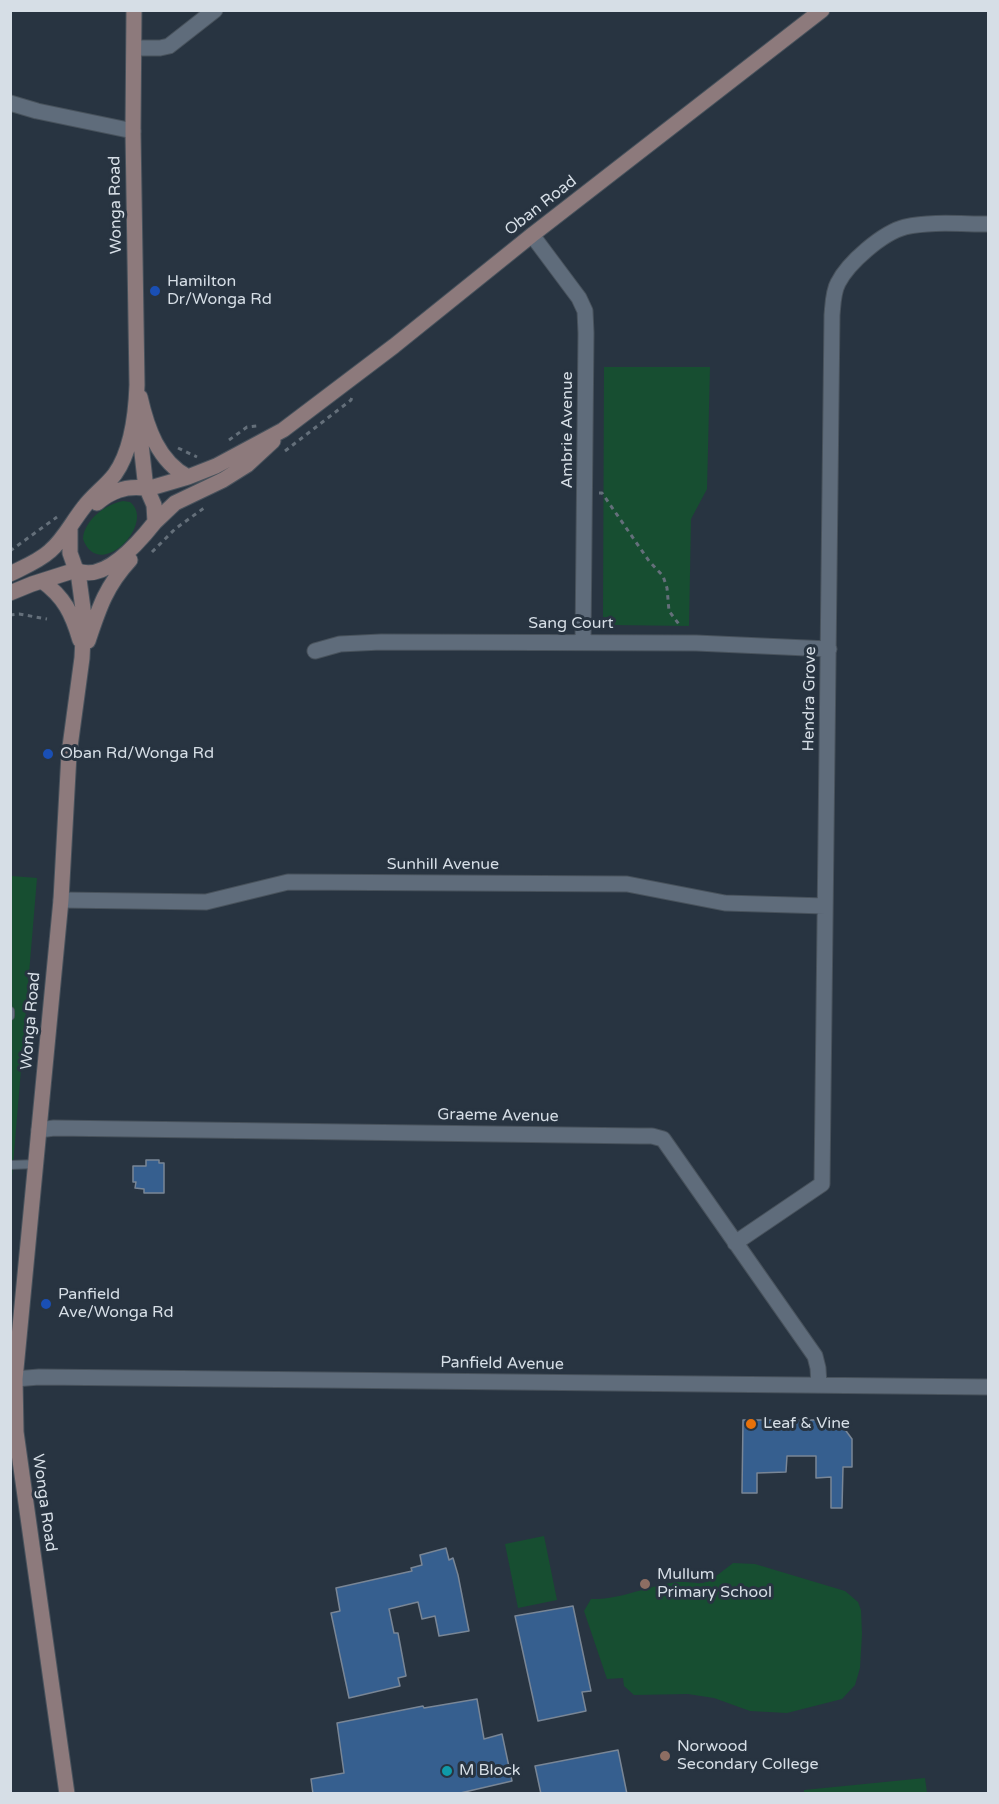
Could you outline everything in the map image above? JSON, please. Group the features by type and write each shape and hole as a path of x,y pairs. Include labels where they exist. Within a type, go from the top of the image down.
{"main road":[{"name":"Wonga Road","path":"134,10 133,131 137,392"},
{"name":"Oban Road","path":"154,523 175,503 223,480 247,465 283,430 822,10"},
{"path":"137,392 146,423 153,437 176,469 188,477"},
{"path":"82,654 106,592 143,544 154,523 154,505 146,489 137,392"},
{"path":"10,574 44,556 57,544 120,465 129,439 137,392"},
{"name":"Oban Road","path":"71,526 96,503 111,493 121,489 146,489 188,477 224,462 283,430"},
{"path":"10,593 77,571 97,571 115,563 154,523"},
{"name":"Wonga Road","path":"67,1794 16,1432 15,1378 61,900 69,754 82,654 84,616 77,571 70,553 71,526"},
{"path":"42,581 55,590 65,603 73,618 82,654"}],"street":[{"path":"135,48 169,46 215,10"},
{"path":"10,103 37,111 133,131"},
{"name":"Hendra Grove","path":"735,1243 822,1184 832,315 836,285 852,262 874,244 902,228 927,225 988,224"},
{"name":"Ambrie Avenue","path":"532,235 574,290 585,311 583,642"},
{"name":"Sang Court","path":"315,651 340,645 381,642 696,643 829,649"},
{"name":"Sunhill Avenue","path":"61,900 206,902 288,882 627,884 725,903 825,906"},
{"name":"Graeme Avenue","path":"39,1130 54,1128 652,1136 663,1139 815,1356 819,1385"},
{"name":"Panfield Avenue","path":"15,1378 988,1387"}],"lane":[{"path":"10,1011 10,1016"},
{"path":"10,1165 36,1164"}],"path":[{"path":"223,444 248,427"},
{"path":"173,445 194,456 202,456"},
{"path":"585,491 602,493 649,561 663,576 667,588 669,611 682,628 695,628 696,643"},
{"path":"10,615 40,616 47,619"}],"green space":[{"path":"604,367 710,367 707,489 691,519 689,626 614,625 603,618"},
{"path":"123,501 130,502 136,511 136,523 131,535 123,545 112,552 101,555 91,551 83,539 87,525 103,509"},
{"path":"11,876 37,878 11,1189"},
{"path":"544,1536 557,1600 518,1608 505,1544"},
{"path":"733,1563 755,1564 845,1591 858,1602 861,1610 862,1634 860,1668 855,1685 842,1699 787,1713 750,1711 714,1698 688,1694 634,1695 624,1686 623,1678 607,1679 584,1611 591,1599 624,1595 678,1582 703,1583"},
{"path":"925,1778 927,1793 804,1793 804,1790"}],"building":[{"path":"146,1160 159,1160 159,1163 164,1163 164,1193 144,1193 144,1189 135,1188 133,1166 146,1166"},
{"path":"743,1420 838,1420 852,1439 852,1467 843,1467 842,1508 831,1508 831,1477 816,1478 816,1456 787,1456 786,1472 757,1473 757,1493 742,1493"},
{"path":"446,1548 449,1560 453,1558 458,1575 469,1631 439,1636 435,1616 422,1619 418,1602 389,1609 394,1633 398,1633 406,1676 398,1678 400,1686 349,1698 331,1613 340,1611 336,1588 412,1571 411,1568 422,1565 420,1555"},
{"path":"573,1606 591,1691 582,1692 586,1711 538,1721 515,1616"},
{"path":"477,1699 484,1739 502,1734 512,1781 456,1794 313,1794 311,1779 344,1773 337,1723 423,1706 424,1708"},
{"path":"618,1750 627,1794 541,1794 535,1766"}],"place":[{"name":"Hamilton Dr/Wonga Rd","path":"155,291"},
{"name":"Oban Rd/Wonga Rd","path":"48,754"},
{"name":"Panfield Ave/Wonga Rd","path":"46,1304"},
{"name":"Leaf & Vine","path":"751,1424"},
{"name":"Mullum Primary School","path":"645,1584"},
{"name":"Norwood Secondary College","path":"665,1756"},
{"name":"M Block","path":"447,1771"}]}
